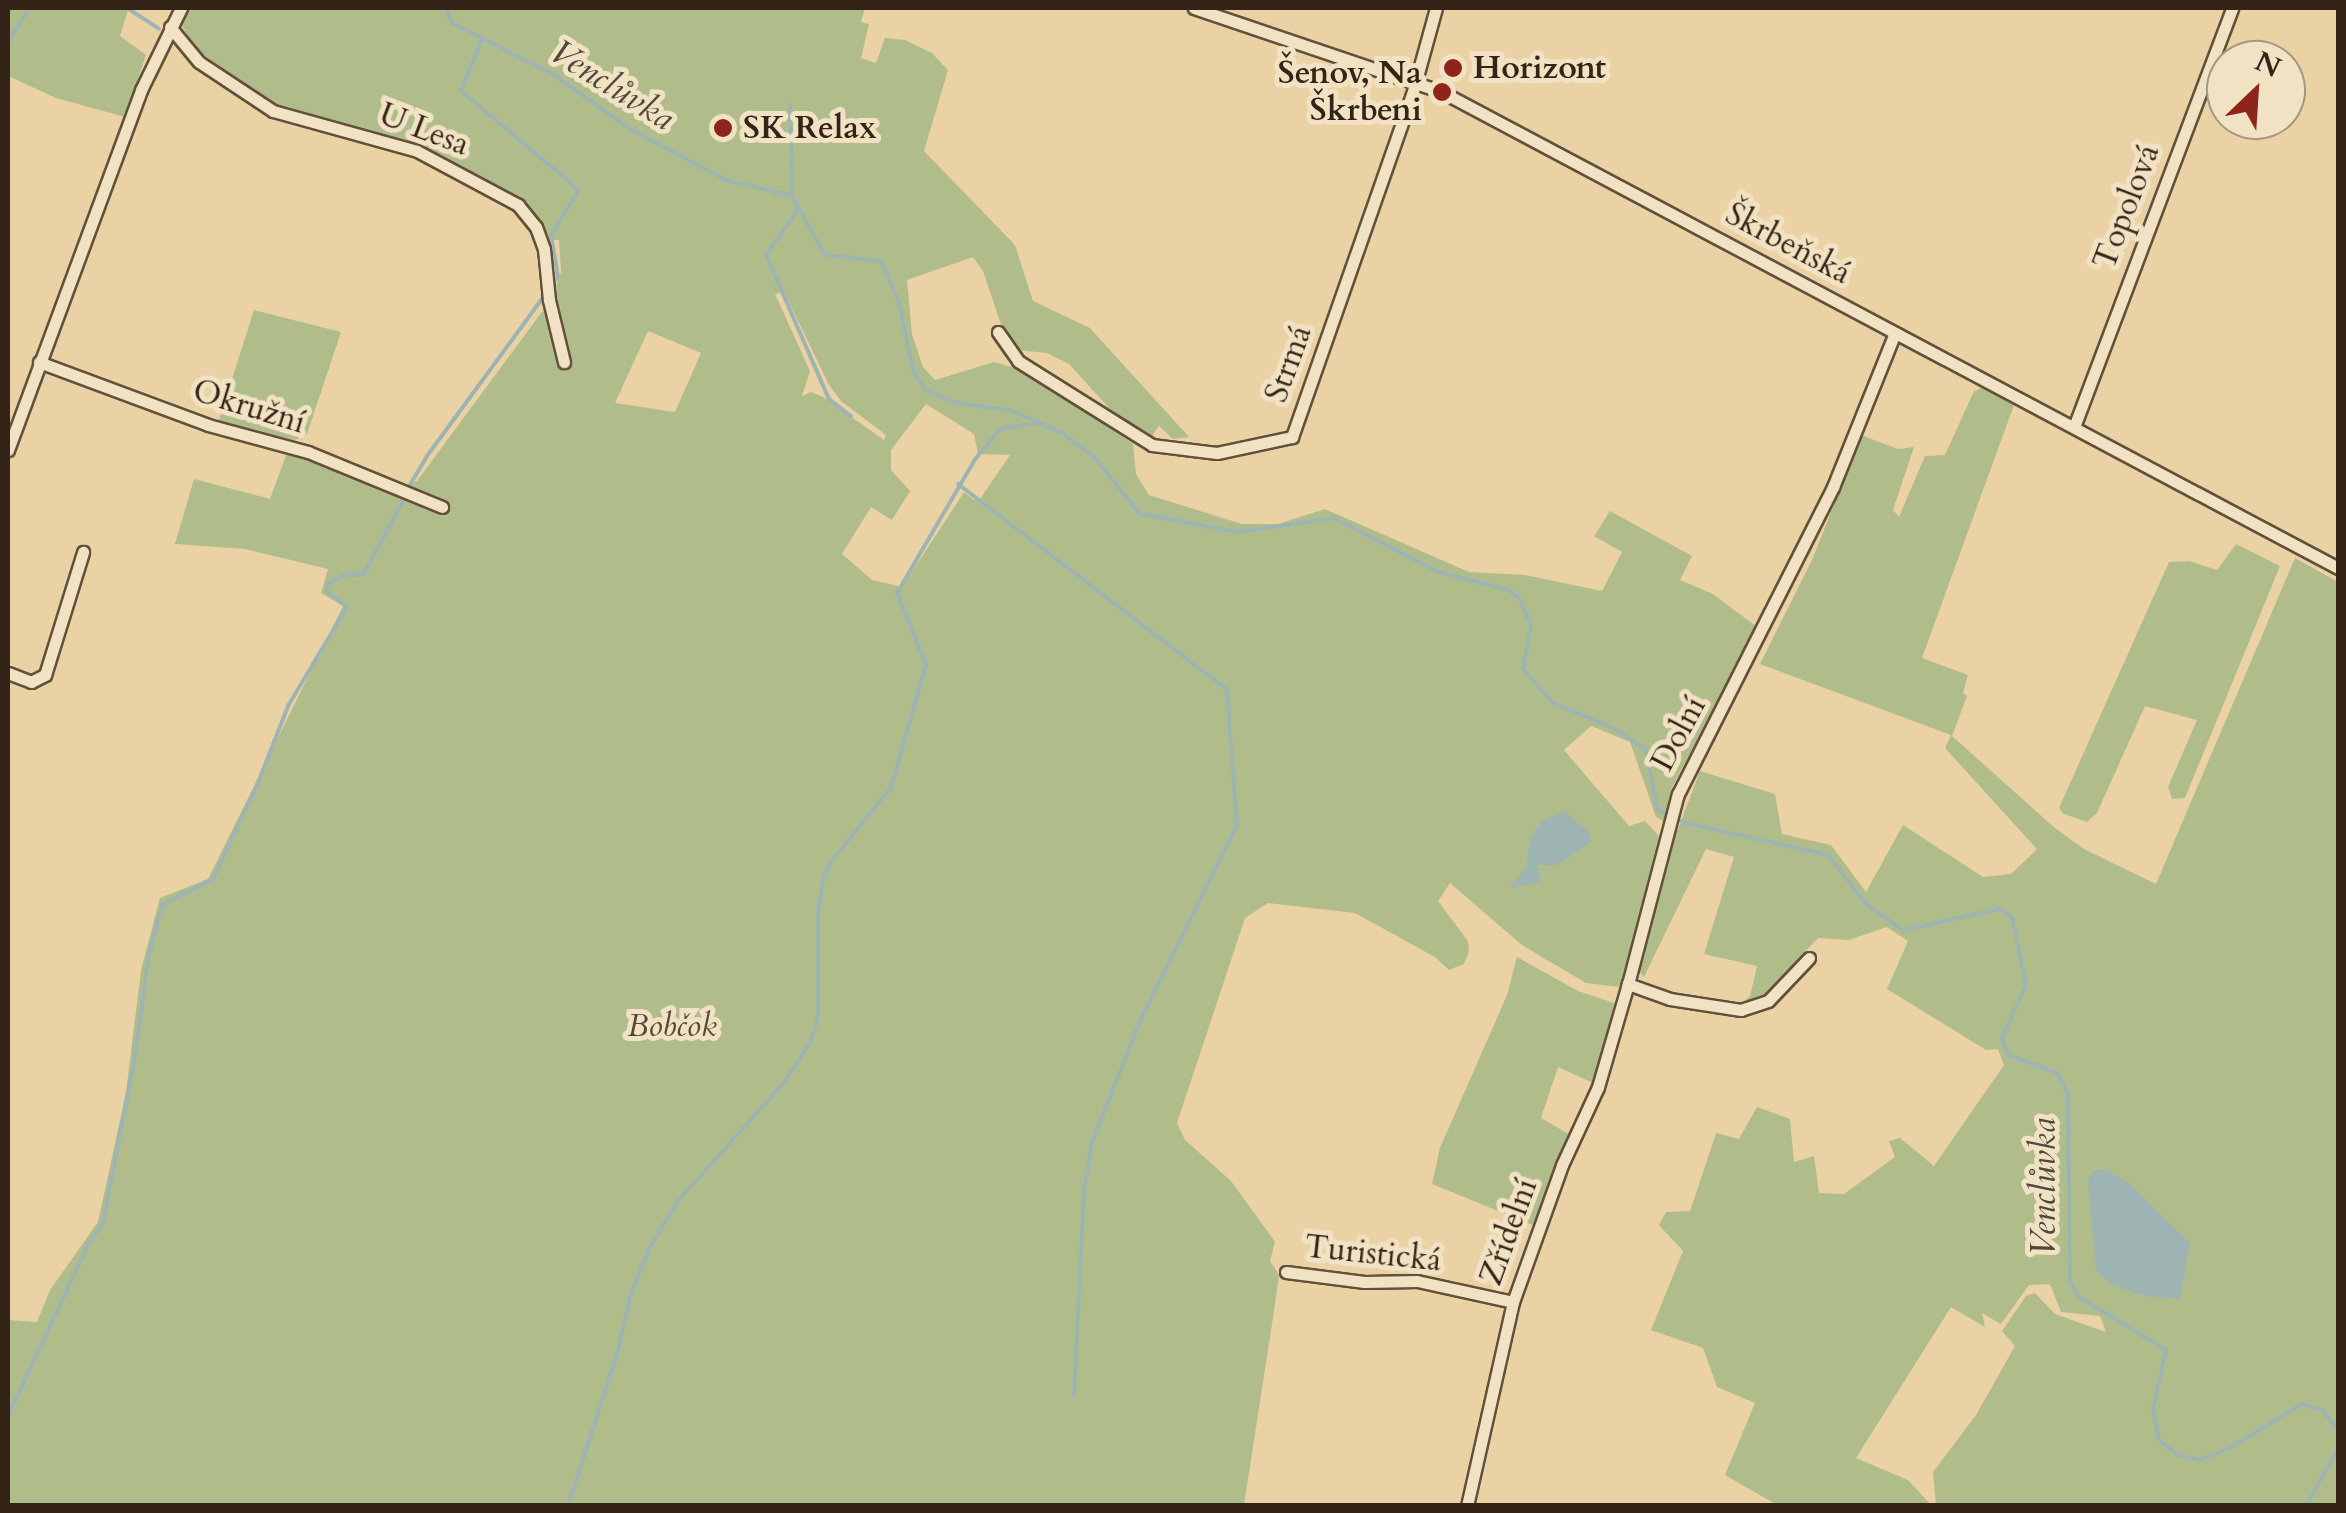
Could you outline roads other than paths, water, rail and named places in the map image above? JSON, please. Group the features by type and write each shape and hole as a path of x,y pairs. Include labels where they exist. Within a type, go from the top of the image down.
{"street":[{"path":"8,450 141,90 182,8"},
{"name":"Škrbeňská","path":"1194,8 1415,81 2338,568"},
{"path":"1415,81 1436,8"},
{"name":"Topolová","path":"2074,426 2232,8"},
{"name":"U Lesa","path":"170,27 199,62 273,111 417,152 518,205 536,227 544,249 549,300 564,362"},
{"name":"Strmá","path":"998,332 1018,361 1152,445 1217,453 1292,437 1415,81"},
{"name":"Dolní","path":"1628,984 1668,824 1833,487 1895,333"},
{"name":"Okružní","path":"40,362 208,426 308,452 442,507"},
{"path":"8,673 32,682 45,674 84,552"},
{"path":"1628,984 1670,999 1741,1010 1768,1000 1809,958"},
{"name":"Zřídelní","path":"1467,1506 1513,1302 1562,1164 1598,1087 1628,984"},
{"name":"Turistická","path":"1286,1272 1364,1282 1417,1282 1513,1302"}],"water":[{"path":"1564,811 1590,833 1592,841 1557,865 1538,865 1540,882 1510,888 1526,867 1531,836 1543,820"},
{"path":"2104,1169 2128,1182 2190,1243 2180,1300 2145,1296 2110,1284 2096,1271 2088,1181 2092,1171"}],"waterway":[{"path":"8,42 29,8"},
{"path":"127,8 159,29"},
{"name":"Venclůvka","path":"445,8 452,23 554,75 630,129 726,180 792,196 825,255 881,261 899,302 913,371 925,390 953,402 1013,411 1062,433 1094,457 1140,514 1238,532 1334,518 1438,572 1509,590 1519,598 1531,624 1523,669 1553,703 1615,729 1646,750 1657,809 1685,823 1828,855 1867,905 1903,930 2000,909 2012,917 2026,985 2002,1038 2008,1055 2057,1073 2068,1095 2070,1281 2079,1297 2166,1350 2153,1409 2159,1439 2177,1455 2200,1460 2230,1448 2302,1404 2323,1411 2338,1430"},
{"name":"Bobčok","path":"482,39 461,91 564,177"},
{"path":"790,104 792,194"},
{"name":"Bobčok","path":"552,284 558,277 551,235 578,191 567,179"},
{"path":"798,210 766,255 829,399 851,416"},
{"name":"Bobčok","path":"408,488 544,296"},
{"path":"568,1506 618,1351 630,1297 649,1249 677,1202 783,1084 810,1043 818,1019 818,909 824,877 830,863 891,787 926,665 897,593 976,458 1000,429 1039,423"},
{"path":"958,484 1227,690 1237,825 1141,1019 1092,1142 1084,1191 1074,1397"},
{"name":"Bobčok","path":"8,1416 88,1245 103,1222 134,1063 148,959 162,905 213,879 258,783 288,706 347,607 327,592 327,584 342,576 364,574 405,497"},
{"name":"Venclůvka","path":"2306,1506 2338,1449"}],"place":[{"name":"Horizont","path":"1453,68"},
{"name":"Šenov, Na Škrbeni","path":"1442,92"},
{"name":"SK Relax","path":"723,128"}]}
